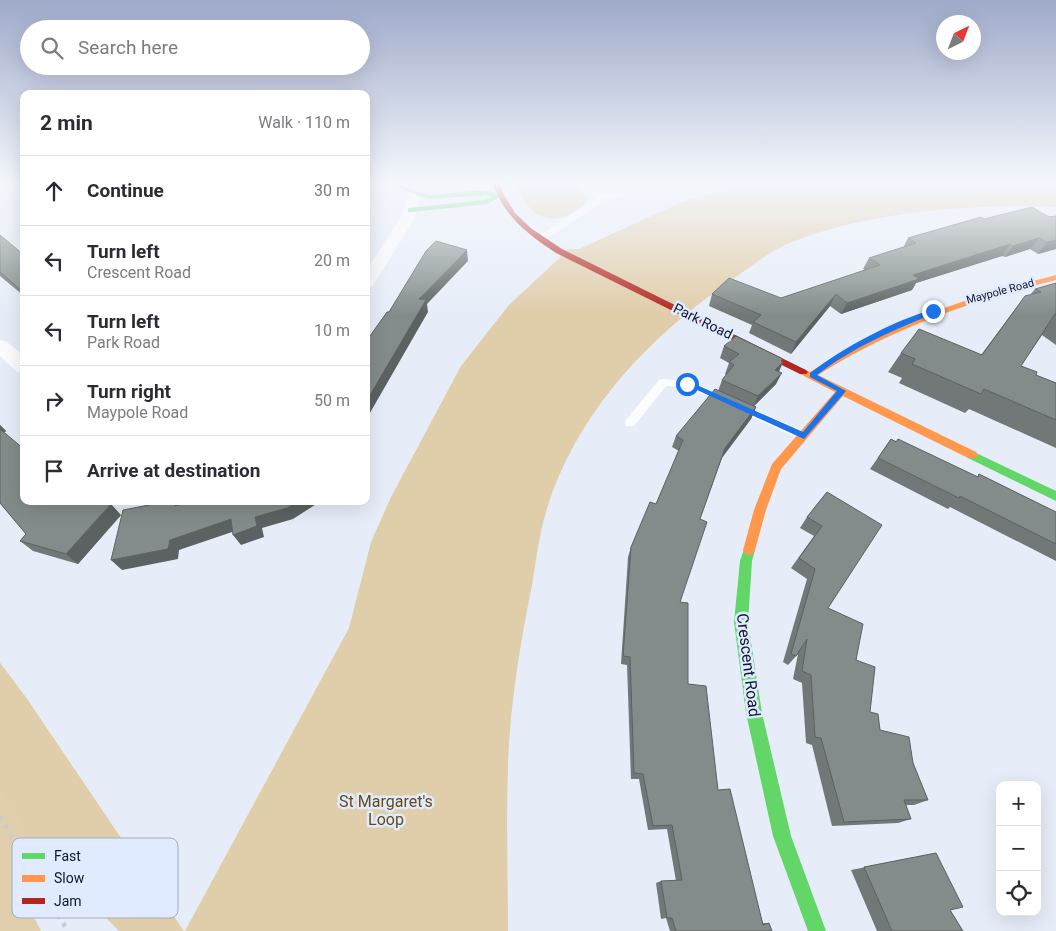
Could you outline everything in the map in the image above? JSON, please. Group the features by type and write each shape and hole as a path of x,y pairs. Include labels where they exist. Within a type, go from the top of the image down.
{"street":[{"path":"370,277 400,227"},
{"name":"Park Road","path":"527,227 540,239 577,260 1056,496"},
{"name":"Maypole Road","path":"812,375 832,360 895,326 960,302 1040,285 1056,277"},
{"path":"0,346 20,364"},
{"name":"Crescent Road","path":"816,931 782,836 754,713 740,622 746,561 760,510 776,467 842,391"}],"lane":[{"path":"540,239 559,227"},
{"path":"630,424 663,382 687,384 804,436"}],"path":[{"path":"0,817 13,838"},
{"path":"60,918 68,931"}],"shaded area":[{"path":"0,663 27,699 121,838 12,838 12,918 34,918 41,931 0,931"},
{"path":"107,918 175,918 184,931 119,931"}],"green space":[{"name":"St Margaret's Loop","path":"626,227 837,227 792,242 777,249 733,279 673,326 620,379 597,409 576,441 559,475 546,512 540,539 513,697 508,765 508,931 185,931 349,628 371,542 391,497 461,366 509,305 569,249 579,249"},
{"path":"0,663 27,699 120,838 32,838 0,787"},
{"path":"107,918 174,918 183,931 119,931"}],"building":[{"path":"945,227 1056,227 1056,240 1047,242 1039,238 1013,246 1010,244 913,275 919,279 847,303 836,294 796,342 753,322 761,315 712,294 729,278 781,298 880,265 869,258 916,243 908,238"},
{"path":"0,235 20,252 20,290 0,272"},
{"path":"436,241 467,250 419,299 426,300 370,395 370,336 387,312 389,312 426,251"},
{"path":"1056,283 1056,315 1021,366 1037,372 1036,375 1056,383 1056,420 984,389 981,394 912,364 915,359 901,353 919,329 982,355 1025,296 1041,292 1035,289"},
{"path":"736,336 783,359 781,361 783,362 775,370 782,373 758,396 722,380 734,365 729,362 739,354 724,346"},
{"path":"715,389 756,407 725,448 700,519 707,522 680,602 688,603 688,684 706,686 718,790 730,789 763,925 769,923 772,931 676,931 672,918 667,918 661,881 682,880 672,825 653,826 643,774 634,773 630,657 623,656 631,547 650,502 656,504 683,440 676,436"},
{"path":"0,429 20,446 20,505 110,505 66,554 20,541 26,534 0,503"},
{"path":"891,439 896,442 898,439 978,477 979,474 1056,512 1056,544 878,458"},
{"path":"827,492 882,525 828,608 863,624 856,660 875,667 870,712 878,714 880,730 909,737 913,763 928,800 904,800 911,819 844,822 821,738 815,737 811,675 802,671 807,639 796,656 791,654 815,569 799,558 822,526 807,517"},
{"path":"149,505 292,505 255,517 257,526 233,535 231,519 170,540 168,549 111,560 123,510"},
{"path":"936,853 963,907 950,910 963,931 892,931 864,867"}],"traffic: fast":[{"path":"972,455 1056,496"},
{"path":"749,550 746,561 741,622 754,713 782,836 817,931"}],"traffic: slow":[{"path":"812,375 840,357 899,327 960,304 1056,277"},
{"path":"803,372 972,455"},
{"path":"749,550 760,510 776,467 842,391"}],"traffic: jam":[{"path":"526,227 559,251 803,372"}],"route":[{"path":"687,384 804,436 842,391 812,375 832,360 869,338 933,311"}]}
